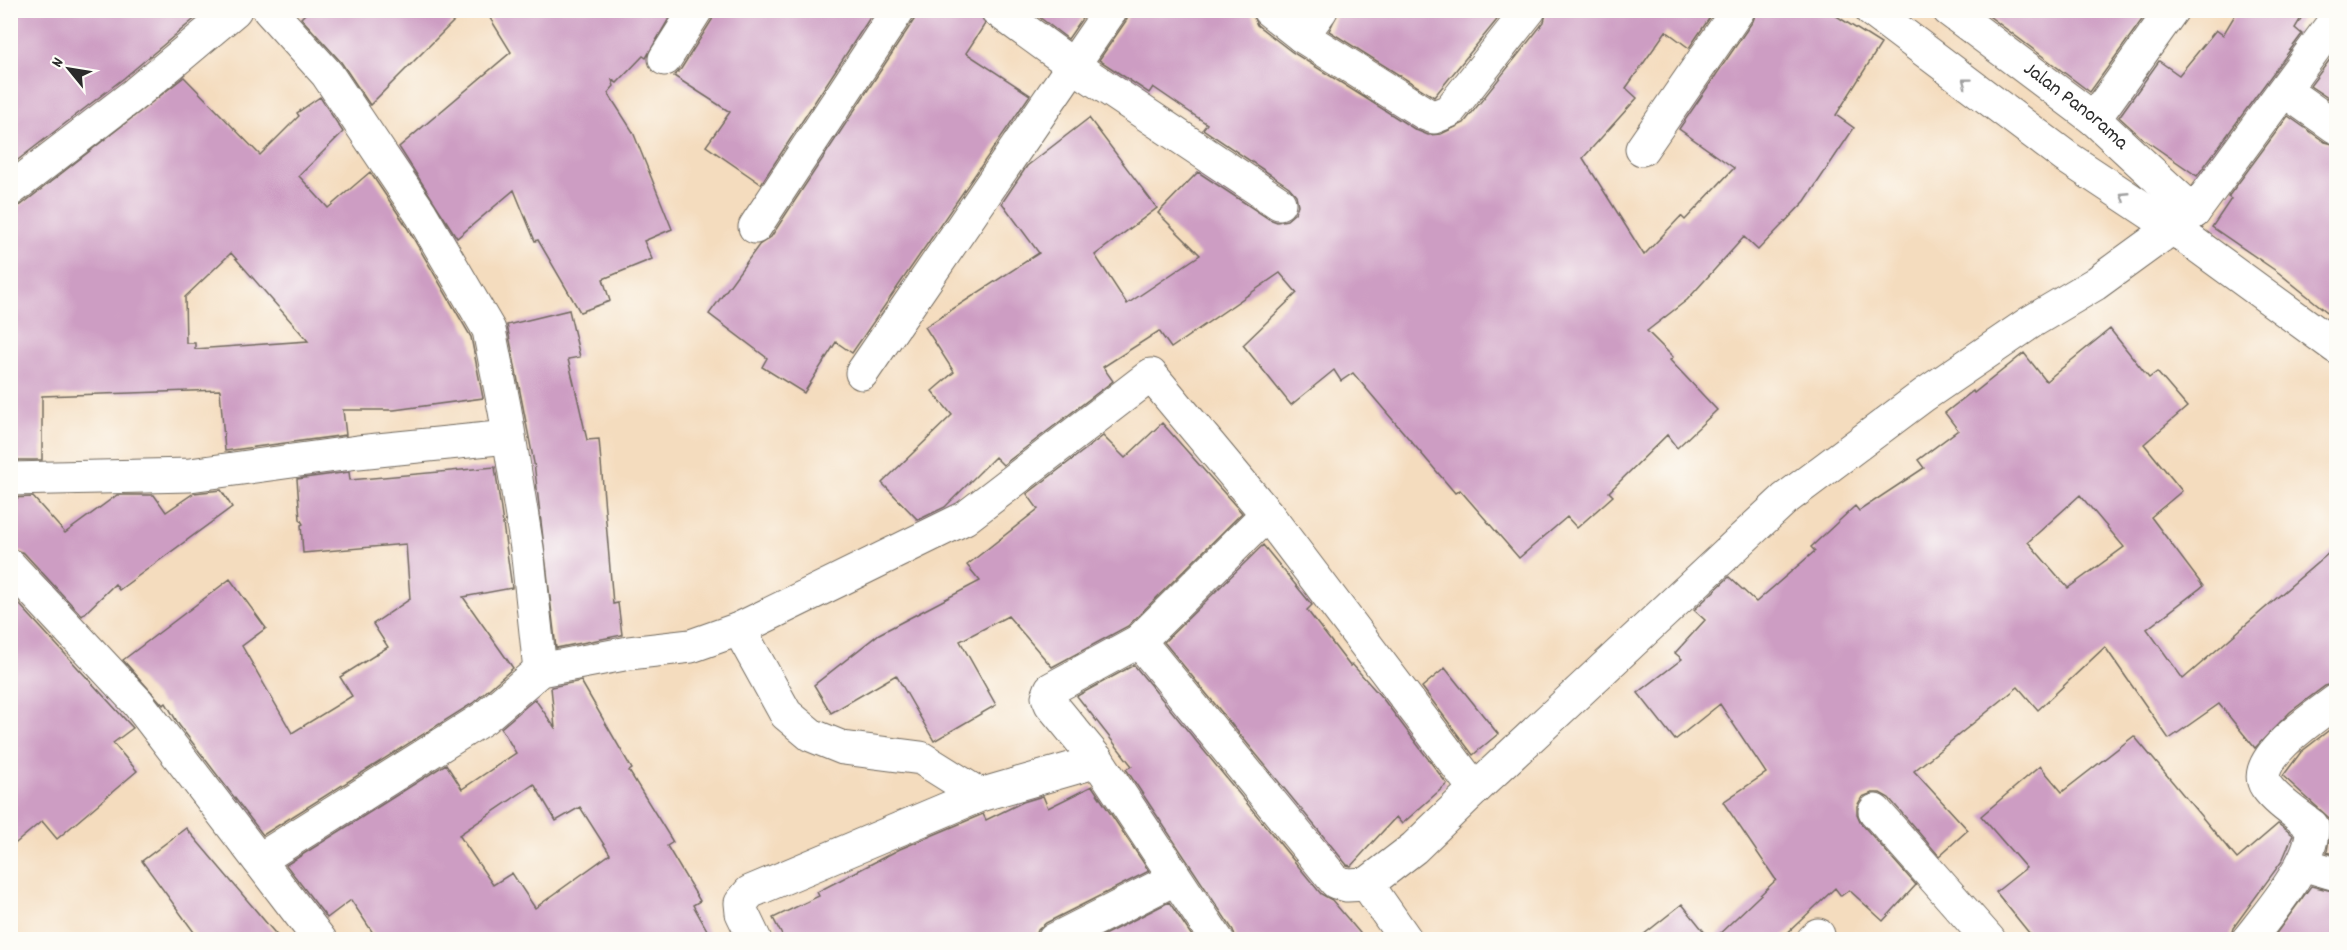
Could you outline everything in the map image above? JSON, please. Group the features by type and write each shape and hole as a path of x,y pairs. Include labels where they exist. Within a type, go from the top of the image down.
{"street":[{"path":"10,190 136,93 235,10"},
{"path":"269,10 327,74 422,214 489,330 527,548 540,670"},
{"path":"665,59 696,10"},
{"path":"755,227 898,10"},
{"path":"997,10 1074,66 1279,203"},
{"path":"862,373 1111,10"},
{"path":"1269,10 1312,23 1426,114 1434,117 1449,111 1529,10"},
{"path":"1642,149 1738,10"},
{"path":"1871,10 2066,157 2184,220 2337,347"},
{"path":"2094,119 2172,10"},
{"name":"Jalan Panorama","path":"1955,12 2094,119 2184,220"},
{"path":"1139,642 1336,882 1347,885 1367,884 1414,848 1785,499 1924,395 2031,321 2096,284 2184,220 2285,91 2337,19"},
{"path":"2285,91 2337,127"},
{"path":"259,860 484,718 540,670 629,653 691,646 739,628 965,518 1151,375 1267,514 1475,789"},
{"path":"10,479 190,474 358,452 508,437"},
{"path":"1217,939 1174,879 1098,761 1051,705 1048,697 1051,689 1139,642 1267,514"},
{"path":"10,566 138,703 320,939"},
{"path":"739,628 786,714 811,735 843,748 921,758 980,795"},
{"path":"2248,939 2302,864 2313,838 2313,826 2274,796 2264,784 2265,767 2272,756 2296,733 2337,701"},
{"path":"755,939 742,913 741,903 750,892 980,795 1098,761"},
{"path":"1875,811 1989,939"},
{"path":"2302,864 2337,874"},
{"path":"1054,939 1174,879"},
{"path":"1367,884 1406,939"}],"building":[{"path":"10,10 205,10 124,78 10,166"},
{"path":"309,10 465,10 370,105 341,62 301,18"},
{"path":"485,10 674,10 646,58 643,56 617,83 612,80 614,86 608,93 633,132 672,229 644,241 652,259 603,279 610,301 580,312 538,240 535,241 514,190 457,238 399,147 511,52"},
{"path":"715,10 875,10 761,184 706,146 730,112 674,76 681,69 712,20"},
{"path":"917,10 979,10 985,24 966,53 1030,95 852,353 836,342 804,393 762,367 767,358 709,314 759,245 771,237 914,20"},
{"path":"1030,10 1088,10 1068,39"},
{"path":"1130,10 1250,10 1257,25 1292,52 1416,130 1428,135 1441,134 1464,123 1544,22 1547,10 1715,10 1689,48 1666,31 1626,88 1637,98 1583,158 1644,255 1681,216 1685,220 1734,168 1679,129 1753,21 1757,10 1827,10 1881,44 1836,115 1854,128 1805,201 1758,250 1744,237 1687,300 1647,331 1673,357 1670,360 1717,410 1677,448 1667,435 1609,492 1613,496 1577,528 1567,517 1519,558 1460,490 1455,493 1353,373 1341,381 1334,370 1291,405 1243,345 1297,293 1280,273 1171,348 1159,331 1103,367 1113,381 1003,465 995,457 945,507 918,520 882,483 952,415 932,391 954,372 925,327 1039,253 1002,203 1027,166 1089,118 1157,208 1095,255 1127,304 1200,255 1158,213 1198,172 1269,219 1277,222 1287,220 1295,213 1298,205 1296,195 1289,187 1203,129 1207,124 1153,87 1149,93 1099,60 1126,21"},
{"path":"1339,10 1505,10 1434,97 1329,31"},
{"path":"1981,10 2149,10 2090,92"},
{"path":"2238,10 2306,10 2295,28 2302,34 2197,176 2142,138 2119,117 2159,61 2179,75 2216,30 2223,35"},
{"path":"2331,58 2337,62 2337,104 2310,86"},
{"path":"184,77 260,155 299,116 297,113 320,97 343,132 299,176 328,208 370,172 405,224 471,337 483,398 394,410 343,410 346,435 225,451 220,390 42,396 42,460 10,460 10,208 21,205","holes":["231,253 308,341 195,349 195,343 186,343 185,297"]},
{"path":"2288,116 2325,142 2337,145 2337,320 2279,273 2212,227 2231,199 2228,197"},
{"path":"569,310 580,357 568,359 587,440 599,439 613,604 618,603 622,635 556,648 534,463 507,325"},
{"path":"2110,329 2149,378 2157,372 2187,407 2144,444 2182,491 2151,517 2203,586 2147,629 2183,679 2337,546 2337,683 2325,686 2290,712 2255,748 2219,704 2169,739 2105,647 2038,710 2018,687 1914,771 1968,830 1939,856 1889,798 1880,793 1862,797 1857,806 1857,814 1861,823 1916,885 1883,921 1849,890 1841,896 1835,888 1781,939 1714,939 1776,880 1723,802 1766,773 1720,704 1675,740 1638,693 1682,659 1675,653 1705,620 1694,610 1729,577 1756,602 1815,551 1811,547 1855,506 1859,511 1924,468 1918,460 1958,430 1945,413 1973,391 1974,393 2024,353 2046,381","holes":["2080,495 2124,547 2068,588 2028,542"]},
{"path":"1162,423 1242,513 1128,626 1052,667 1008,616 960,641 996,705 934,741 896,675 831,713 814,685 879,634 980,581 967,565 1038,509 1027,494 1103,436 1125,458"},
{"path":"495,467 512,588 463,597 513,668 473,703 263,835 179,725 166,703 163,705 123,660 230,579 266,628 242,646 292,733 352,696 340,677 388,647 373,624 410,599 406,544 303,553 301,525 303,524 300,519 297,479 349,472 350,480"},
{"path":"221,490 232,507 119,590 115,584 82,616 24,553 10,548 10,498 33,497 65,533 117,495 154,495 166,512 194,493"},
{"path":"1263,545 1312,605 1307,610 1350,666 1352,664 1383,699 1447,784 1402,824 1396,817 1351,866 1347,865 1164,642"},
{"path":"10,594 133,728 113,743 137,771 57,839 42,821 10,848"},
{"path":"1134,665 1321,894 1332,900 1365,939 1236,939 1233,930 1126,769 1132,766 1077,696"},
{"path":"1445,668 1498,734 1473,755 1422,687"},
{"path":"581,681 632,769 629,771 673,842 667,846 700,901 693,905 712,939 377,939 351,900 327,918 286,865 446,764 462,789 516,753 501,728 535,699 555,728 551,687","holes":["534,784 556,821 580,807 610,854 535,908 512,873 493,885 459,835"]},
{"path":"2337,724 2337,855 2327,852 2331,827 2329,818 2283,776 2301,752"},
{"path":"2134,736 2237,859 2278,824 2293,835 2282,861 2233,928 2230,939 2034,939 1996,892 2026,868 1981,816 2040,766 2062,792"},
{"path":"1092,786 1149,871 1046,923 1038,930 1035,939 784,939 773,918 819,896 817,892 900,849 983,814 986,820 1023,802 1043,796 1048,808"},
{"path":"186,828 280,939 199,939 142,861"},
{"path":"2311,886 2337,892 2337,939 2272,939"},
{"path":"1169,902 1194,939 1096,939"},
{"path":"1682,904 1710,939 1638,939"}]}
